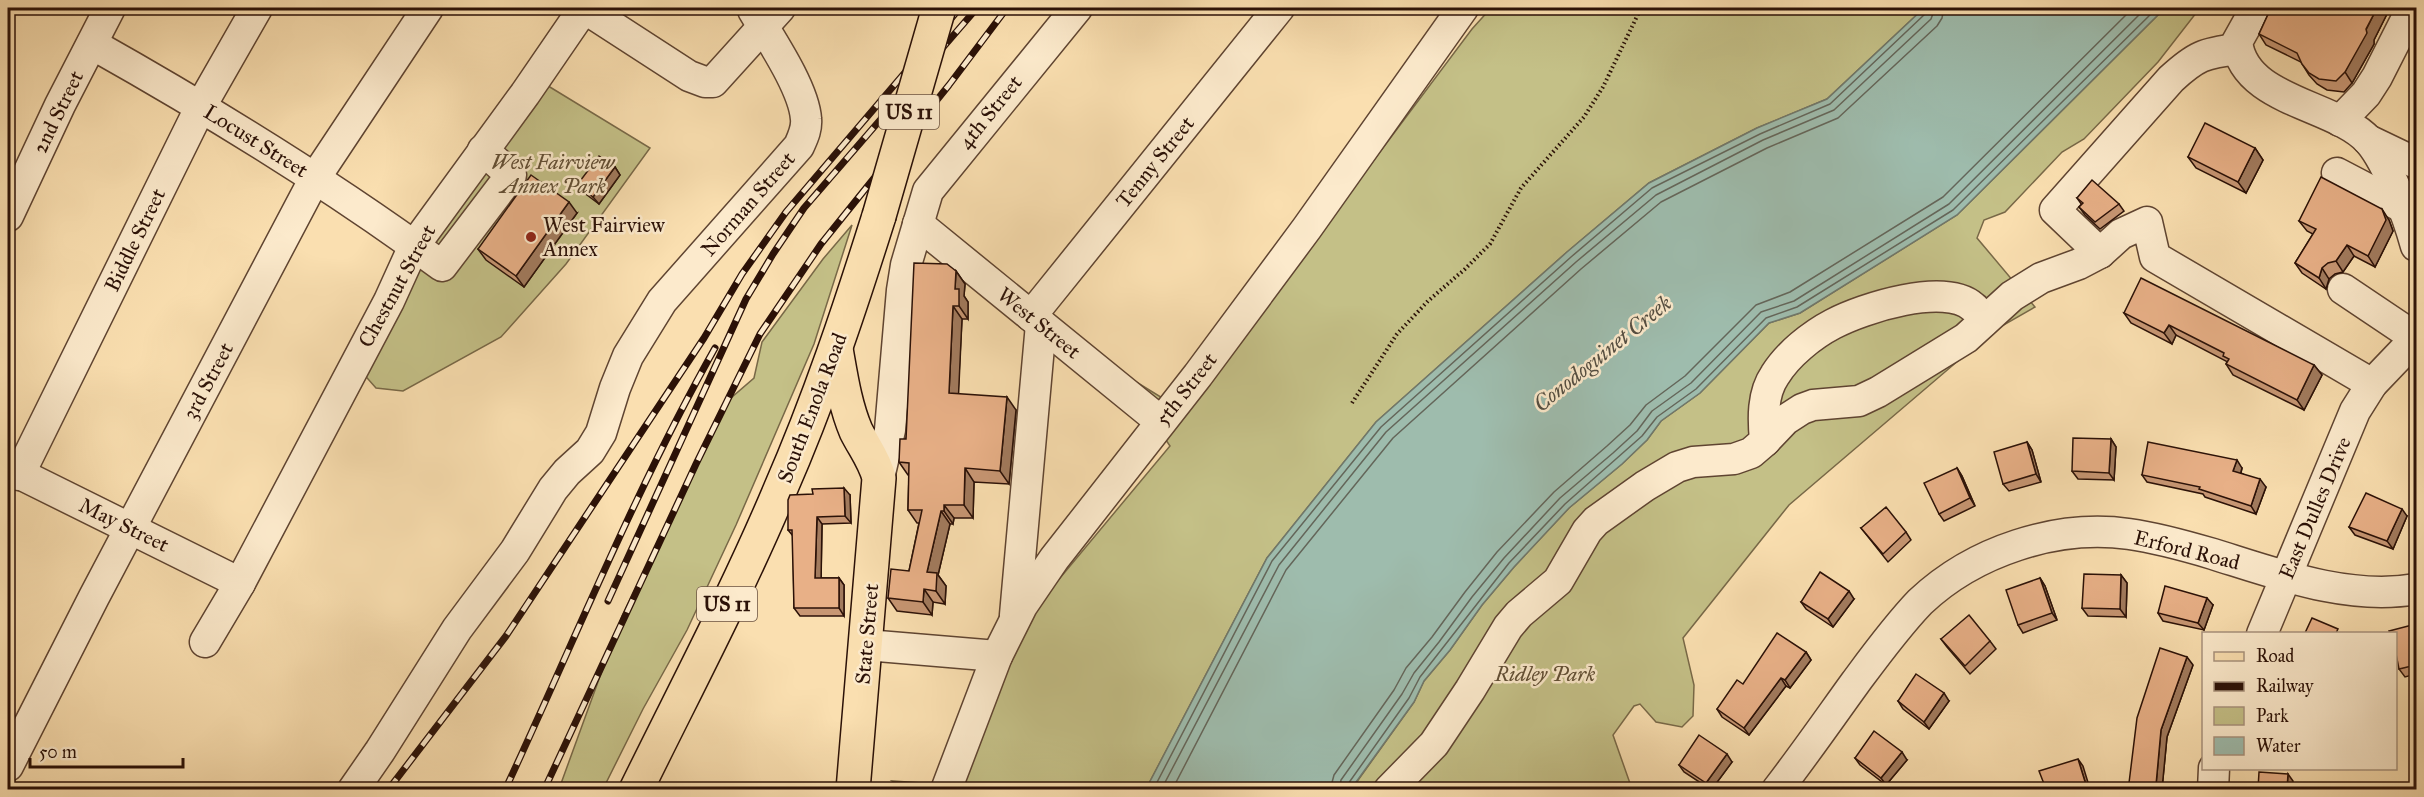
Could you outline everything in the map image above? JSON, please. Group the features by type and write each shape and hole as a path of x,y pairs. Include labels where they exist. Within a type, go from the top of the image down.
{"main road":[{"name":"South Enola Road","path":"636,789 746,565 781,489 811,415 879,216 939,8"},
{"path":"836,347 844,395 857,433 874,466"},
{"path":"811,415 874,466"},
{"name":"State Street","path":"853,789 866,645 874,466"}],"street":[{"name":"2nd Street","path":"8,216 60,105 110,8"},
{"name":"Biddle Street","path":"13,471 201,106 257,8"},
{"name":"3rd Street","path":"8,766 315,178 428,8"},
{"path":"584,8 671,65 705,82 713,82 764,13"},
{"name":"Chestnut Street","path":"205,642 240,583 389,301 414,246 584,8"},
{"name":"4th Street","path":"918,224 928,191 933,183 1077,8"},
{"name":"Tenny Street","path":"1036,320 1279,8"},
{"path":"2256,8 2240,36 2238,49 2250,72 2272,90 2340,121 2368,140 2416,163"},
{"path":"2340,121 2366,94 2412,8"},
{"name":"5th Street","path":"946,789 997,656 1015,618 1054,559 1198,375 1308,228 1456,10"},
{"name":"Norman Street","path":"353,789 380,752 457,629 515,551 553,489 567,472 590,451 601,433 628,356 662,301 799,146 805,133 806,119 801,97 764,13"},
{"name":"Locust Street","path":"92,44 201,106 315,178 414,246"},
{"path":"2100,252 2055,210 2133,120 2191,61 2209,52 2238,49"},
{"path":"2368,140 2384,166 2416,246"},
{"path":"2337,173 2402,207"},
{"path":"1389,789 1434,744 1508,627 1519,614 1558,581 1587,531 1596,521 1645,486 1677,467 1693,462 1734,459 1751,453 1785,420 1802,409 1813,405 1859,401 1878,392 1966,338 2012,296 2041,278 2079,264 2100,252 2121,234 2147,222 2155,257 2372,384"},
{"name":"West Street","path":"918,224 1160,421"},
{"name":"State Street","path":"874,466 890,430 902,290 918,224"},
{"path":"2343,289 2416,338"},
{"path":"1765,441 1763,418 1766,396 1773,377 1788,358 1832,324 1892,304 1933,295 1964,300 1975,308 1983,322"},
{"path":"1015,618 1036,320"},
{"name":"East Dulles Drive","path":"2262,632 2355,411 2372,384 2416,338"},
{"name":"May Street","path":"13,471 240,583"},
{"name":"Erford Road","path":"1778,789 1882,646 1934,590 1988,557 2026,543 2060,535 2096,532 2128,534 2164,541 2338,588 2377,593 2416,589"},
{"path":"866,645 997,656"},
{"path":"2213,789 2214,770"}],"path":[{"path":"1352,403 1397,334 1428,301 1490,244 1521,188 1584,117 1603,87 1641,8"}],"green space":[{"path":"1491,8 1924,8 1827,99 1757,128 1649,183 1567,252 1376,422 1267,558 1146,789 903,790 892,781 951,785 1015,632 1170,446 1120,372 1185,412 1472,29"},
{"name":"Ridley Park","path":"2165,8 2200,8 2158,62 2084,139 2062,152 2005,212 1984,220 1977,238 2035,307 1993,331 1789,505 1683,638 1694,685 1693,716 1682,727 1656,722 1640,704 1634,706 1613,735 1632,789 1351,790 1414,702 1424,681 1450,650 1482,605 1569,508 1622,464 1647,440 1661,421 1700,393 1769,323 1800,313 1957,215"},
{"name":"West Fairview Annex Park","path":"540,81 650,148 566,264 501,337 403,391 376,388 360,370 424,247"},
{"path":"852,225 814,344 736,525 687,630 643,709 603,789 559,789 622,616 724,404 754,378 762,342 823,259"}],"water":[{"name":"Conodoguinet Creek","path":"1924,8 2165,8 1957,215 1800,313 1769,323 1700,393 1661,421 1647,440 1622,464 1569,508 1482,605 1450,650 1424,681 1414,702 1351,789 1146,789 1267,558 1376,422 1567,252 1649,183 1757,128 1827,99"}],"building":[{"path":"2271,8 2377,8 2366,29 2367,33 2345,72 2336,81 2319,79 2309,73 2297,53 2259,34"},
{"path":"2205,123 2255,148 2238,182 2188,157"},
{"path":"599,156 615,167 593,197 577,185"},
{"name":"West Fairview Annex","path":"531,175 569,202 516,276 478,249"},
{"path":"2321,177 2382,209 2386,220 2368,256 2347,245 2336,261 2322,268 2319,278 2295,263 2316,229 2299,221"},
{"path":"2092,180 2119,204 2095,222 2079,207 2083,203 2077,198"},
{"path":"914,263 947,264 956,271 955,289 959,289 959,306 953,306 949,393 1007,397 1000,471 965,468 964,505 944,505 944,511 941,511 927,572 937,573 936,591 924,589 923,602 888,598 891,569 909,571 922,510 908,510 909,463 899,462 900,439 906,439"},
{"path":"2141,278 2314,365 2297,400 2226,364 2229,359 2223,356 2224,353 2169,325 2164,333 2124,313"},
{"path":"2073,438 2111,439 2109,473 2072,471"},
{"path":"2027,442 2036,474 2003,484 1994,452"},
{"path":"2148,442 2237,460 2233,471 2260,479 2251,506 2199,489 2200,487 2142,475"},
{"path":"1957,468 1970,498 1939,514 1924,483"},
{"path":"844,488 845,516 817,517 815,578 839,578 839,608 794,608 792,530 788,530 790,495 813,494 812,489"},
{"path":"2366,493 2402,509 2387,541 2349,527"},
{"path":"1886,507 1906,532 1883,554 1861,528"},
{"path":"1820,572 1849,591 1828,619 1801,602"},
{"path":"2084,574 2121,575 2120,609 2082,608"},
{"path":"2040,578 2052,613 2018,625 2006,590"},
{"path":"2165,586 2207,598 2198,623 2158,613"},
{"path":"1969,615 1990,641 1965,666 1941,639"},
{"path":"2312,618 2338,629 2336,632 2305,632"},
{"path":"2416,624 2416,665 2399,669 2397,632 2389,631"},
{"path":"1777,633 1806,652 1785,680 1781,678 1744,728 1717,709 1737,680 1743,684"},
{"path":"2160,648 2187,657 2161,730 2156,785 2129,783 2137,718"},
{"path":"1916,674 1944,693 1924,722 1898,701"},
{"path":"1874,731 1902,752 1881,778 1855,758"},
{"path":"1699,735 1727,754 1706,783 1679,765"},
{"path":"2078,759 2087,788 2046,789 2039,771"},
{"path":"2259,772 2288,774 2287,789 2258,789"}],"railway":[{"path":"388,790 506,636 704,338 742,274 786,212 960,8"},
{"path":"608,601 746,299 773,254 804,208 977,8"},
{"path":"544,790 696,464 760,334 821,244 949,85 1007,8"},
{"path":"505,790 658,456 715,348"}],"place":[{"name":"West Fairview Annex","path":"531,237"}]}
